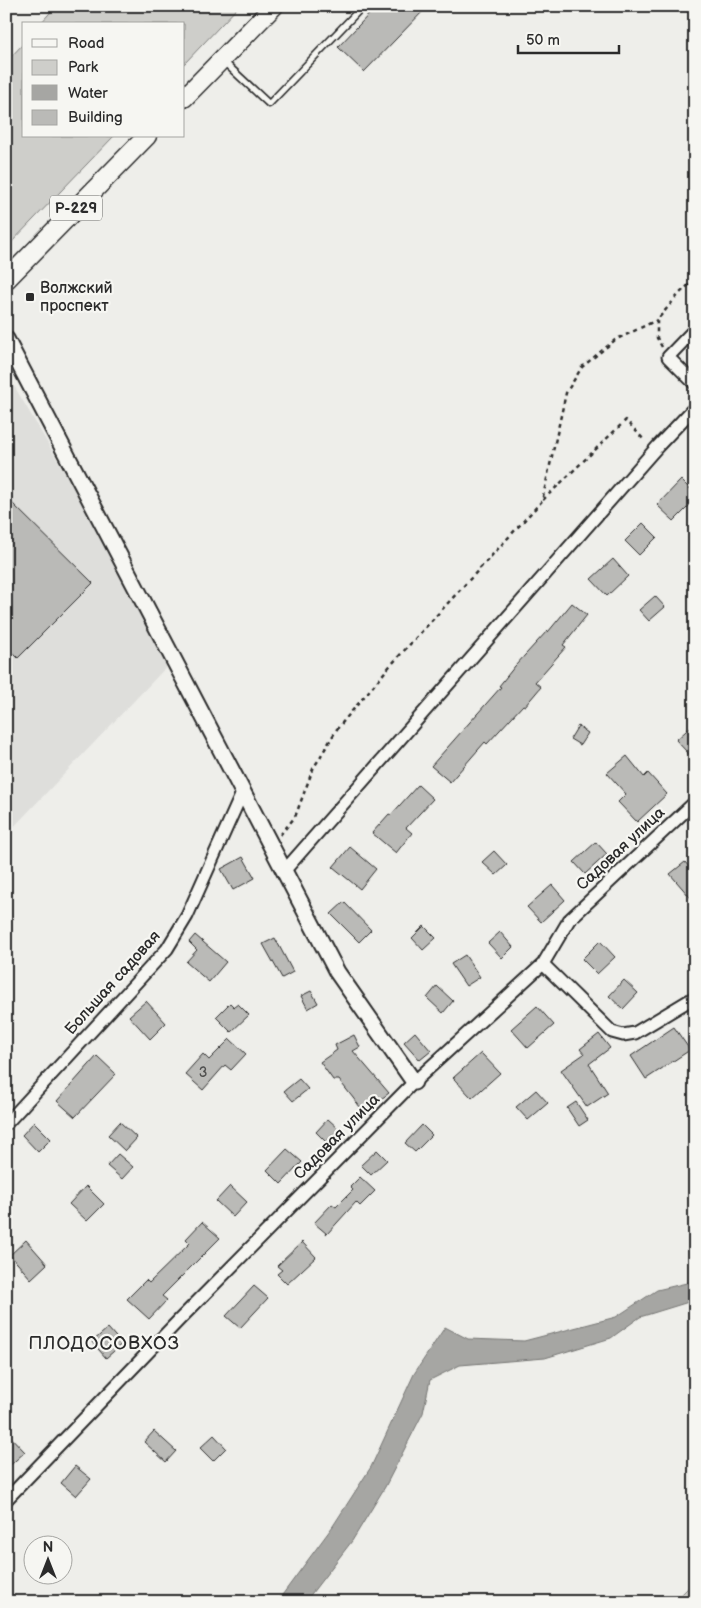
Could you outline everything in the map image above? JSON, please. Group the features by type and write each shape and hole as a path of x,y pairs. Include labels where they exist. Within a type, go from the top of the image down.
{"main road":[{"path":"185,97 274,6"},
{"name":"Р-229","path":"6,280 145,138"}],"street":[{"path":"695,329 668,357 695,384"},
{"path":"6,339 337,972 414,1082"},
{"path":"284,870 654,450 695,407"},
{"name":"Большая садовая","path":"6,1124 167,949 187,916 243,791"},
{"name":"Садовая улица","path":"6,1500 414,1082 543,964 569,920 695,802"},
{"path":"543,964 612,1032 623,1035 635,1033 695,997"}],"lane":[{"path":"221,60 269,104 363,6"}],"path":[{"path":"542,502 566,393 582,367 615,340 657,320 695,279"},
{"path":"657,320 657,338 668,357"},
{"path":"271,844 295,817 313,769 337,729 389,667 542,502 626,420 654,450"}],"shaded area":[{"path":"6,372 174,659 6,835"}],"green space":[{"path":"56,6 239,6 185,63 185,22 42,22"},
{"path":"22,45 22,138 112,138 6,248 6,62"},
{"path":"695,1581 695,1602 674,1602"}],"water":[{"path":"695,1281 695,1300 640,1317 611,1338 545,1358 460,1365 430,1380 423,1413 385,1487 352,1541 305,1602 277,1602 333,1526 371,1467 414,1374 445,1327 468,1339 524,1341 616,1317 657,1290"}],"building":[{"path":"377,6 428,6 364,72 338,47"},
{"path":"681,480 695,494 695,500 674,521 657,505"},
{"path":"6,497 93,583 18,658 6,646"},
{"path":"643,523 657,537 639,555 625,541"},
{"path":"613,559 628,576 607,596 591,579"},
{"path":"655,596 665,607 649,621 639,610"},
{"path":"572,603 587,615 563,645 566,647 535,682 541,687 487,744 485,742 450,782 431,766 501,687 499,686 515,666 548,632"},
{"path":"695,723 695,761 676,740"},
{"path":"578,726 588,733 580,745 570,739"},
{"path":"627,756 644,777 648,773 667,794 637,822 618,802 626,794 607,773"},
{"path":"418,785 433,799 406,828 412,833 396,853 372,833"},
{"path":"596,842 607,854 585,874 574,862"},
{"path":"350,847 376,869 360,889 333,867"},
{"path":"494,851 507,865 496,875 482,862"},
{"path":"243,857 255,878 233,890 221,869"},
{"path":"685,862 695,874 695,903 670,874"},
{"path":"552,885 565,900 541,922 527,907"},
{"path":"344,902 371,930 359,942 331,914"},
{"path":"424,926 436,938 423,950 412,938"},
{"path":"500,932 513,947 502,958 488,943"},
{"path":"195,935 226,962 209,982 186,962 197,950 189,942"},
{"path":"275,938 293,972 282,978 263,944"},
{"path":"600,941 615,957 597,974 582,959"},
{"path":"465,955 480,977 466,986 451,964"},
{"path":"624,980 638,993 623,1009 609,996"},
{"path":"437,986 453,1001 443,1013 427,998"},
{"path":"311,991 318,1003 308,1009 301,996"},
{"path":"146,1001 166,1023 150,1039 129,1016"},
{"path":"230,1003 234,1007 238,1004 249,1015 231,1032 216,1017"},
{"path":"537,1006 554,1025 528,1048 511,1029"},
{"path":"674,1027 690,1050 646,1079 631,1056"},
{"path":"415,1032 431,1051 420,1060 404,1042"},
{"path":"599,1034 610,1048 589,1064 608,1093 587,1107 561,1070 584,1054 580,1049"},
{"path":"354,1035 360,1047 353,1051 389,1093 364,1112 339,1080 333,1080 320,1062 337,1050 335,1045"},
{"path":"230,1039 246,1054 231,1070 225,1065 203,1090 185,1074 203,1054 209,1060"},
{"path":"481,1053 500,1073 472,1098 453,1078"},
{"path":"97,1056 116,1074 75,1117 57,1101"},
{"path":"299,1079 308,1089 293,1101 284,1091"},
{"path":"536,1090 548,1103 528,1120 516,1107"},
{"path":"576,1102 588,1120 579,1126 567,1108"},
{"path":"328,1119 339,1129 326,1142 316,1132"},
{"path":"34,1122 51,1139 38,1152 22,1135"},
{"path":"120,1122 137,1138 125,1151 108,1135"},
{"path":"422,1125 432,1135 415,1152 405,1143"},
{"path":"287,1149 302,1162 281,1184 267,1170"},
{"path":"377,1150 387,1160 371,1175 361,1165"},
{"path":"118,1154 133,1167 122,1179 107,1166"},
{"path":"360,1177 375,1191 360,1206 356,1202 327,1234 314,1223 332,1204 336,1207 353,1190 350,1187"},
{"path":"86,1186 104,1204 87,1221 69,1204"},
{"path":"230,1186 247,1202 233,1217 216,1201"},
{"path":"202,1222 220,1238 162,1296 167,1300 149,1319 127,1299 146,1280 149,1283 190,1243 186,1239"},
{"path":"26,1240 47,1264 31,1279 10,1255"},
{"path":"302,1242 316,1257 287,1284 277,1274 282,1270 277,1266"},
{"path":"254,1286 268,1298 240,1328 226,1316"},
{"path":"108,1328 122,1344 106,1358 92,1342"},
{"path":"154,1431 176,1451 166,1462 144,1442"},
{"path":"6,1432 25,1452 6,1469"},
{"path":"214,1435 226,1448 213,1461 200,1448"},
{"path":"75,1466 91,1479 76,1496 61,1483"}],"place":[{"name":"Волжский проспект","path":"30,297"}],"district":[{"name":"ПЛОДОСОВХОЗ","path":"104,1343"}]}
